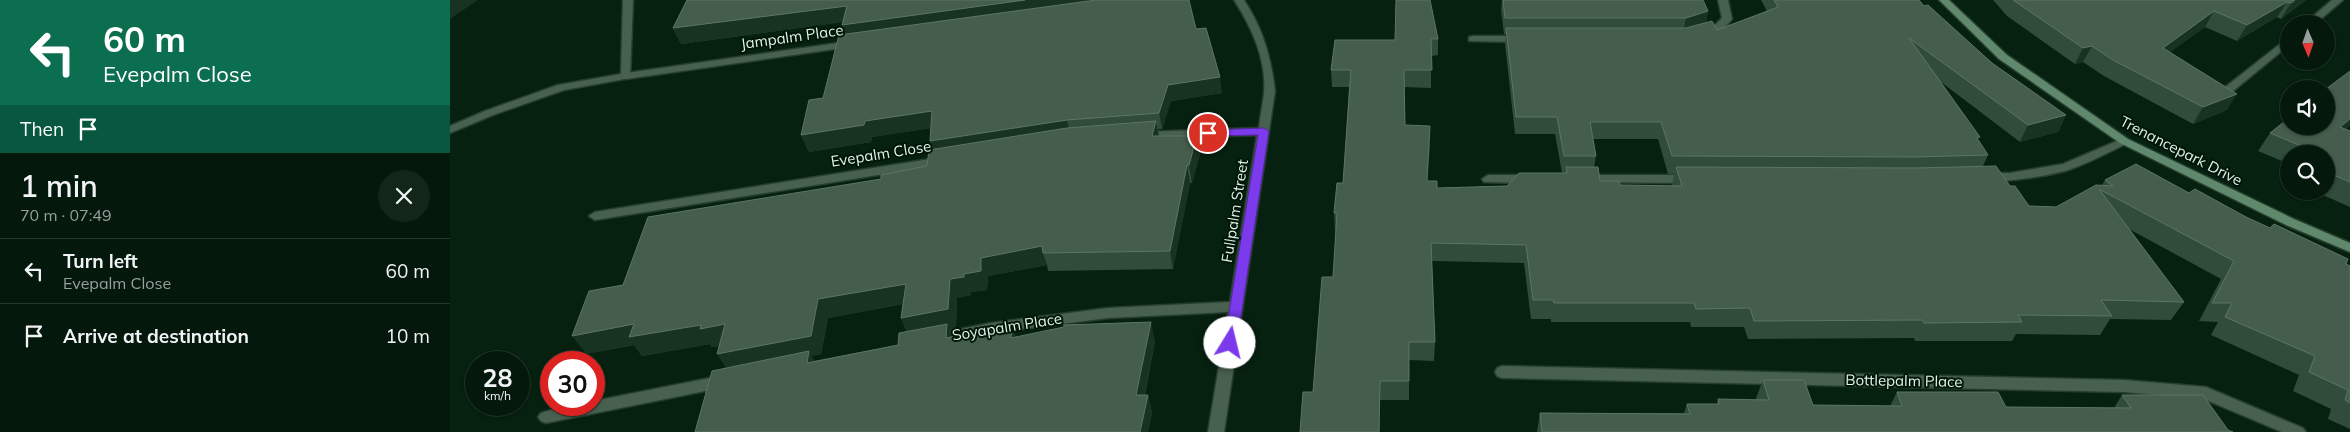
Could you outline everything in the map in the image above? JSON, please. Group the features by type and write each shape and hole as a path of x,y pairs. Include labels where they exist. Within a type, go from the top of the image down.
{"street":[{"path":"626,76 628,0"},
{"name":"Fullpalm Street","path":"1216,432 1270,91 1267,59 1257,28 1239,0"},
{"path":"1692,37 1717,29 1727,19 1722,0"},
{"name":"Trenancepark Drive","path":"1944,0 2003,57 2124,141 2290,222 2350,248"},
{"path":"2320,15 2338,0"},
{"path":"1473,39 1531,39"},
{"name":"Jampalm Place","path":"450,130 489,113 562,87 626,76 860,43"},
{"path":"2223,94 2280,47"},
{"path":"1125,137 1264,131"},
{"path":"1973,178 2010,177 2066,166 2124,141"},
{"name":"Evepalm Close","path":"595,216 954,159"},
{"path":"1488,179 1547,179"},
{"path":"1566,179 1703,179"},
{"name":"Soyapalm Place","path":"923,341 991,328 1108,313 1236,307"},
{"name":"Bottlepalm Place","path":"1502,372 2124,386 2206,393 2298,432"},
{"path":"546,417 739,378"}],"building":[{"path":"687,0 1025,0 842,25 847,6 673,28"},
{"path":"1096,0 1189,0 1196,29 1206,28 1220,77 1168,85 1159,113 1067,120 930,141 932,111 865,121 864,125 801,135 809,100 823,98 839,35"},
{"path":"1396,0 1430,0 1438,39 1431,39 1432,70 1404,70 1405,125 1430,126 1427,181 1437,181 1437,188 1507,186 1519,173 1567,173 1566,167 1598,167 1600,181 1619,181 1620,185 1682,186 1676,167 1916,168 1996,166 2010,186 2015,186 2029,206 2056,207 2096,185 2113,186 2105,180 2136,164 2189,193 2195,189 2270,228 2274,224 2348,259 2346,264 2350,266 2350,403 2345,400 2348,390 2309,372 2315,356 2225,317 2232,303 2212,303 2234,261 2099,189 2184,302 2101,300 2112,316 2018,315 2022,322 1924,323 1922,320 1754,321 1750,308 1696,309 1694,303 1554,303 1553,300 1533,300 1526,245 1431,243 1435,342 1409,342 1409,381 1380,381 1379,432 1300,432 1303,392 1313,392 1322,277 1333,277 1337,213 1334,213 1337,183 1343,183 1351,70 1331,70 1335,40 1395,40"},
{"path":"1503,0 1703,0 1708,11 1686,18 1505,18"},
{"path":"1774,0 1919,0 1924,6 1928,5 1992,63 2066,115 2028,125 1909,38 1980,137 1977,138 1988,155 1916,157 1672,156 1661,122 1590,122 1596,156 1564,156 1557,117 1516,117 1506,28 1686,28 1712,21 1717,30 1778,7"},
{"path":"2013,0 2295,0 2291,3 2287,2 2247,25 2214,11 2163,48 2237,94 2203,107 2113,60 2092,46 2083,48"},
{"path":"2350,71 2350,119 2340,127 2350,131 2350,182 2335,176 2335,145 2299,145 2270,133 2280,125 2280,135 2335,135 2335,82"},
{"path":"1156,121 1152,136 1197,136 1189,165 1187,165 1170,251 1043,253 1042,246 981,258 981,271 964,274 964,277 950,279 948,309 901,318 906,284 818,299 811,336 717,354 725,324 700,329 701,325 629,337 634,324 572,336 589,291 623,285 648,217 881,179 881,175 927,166 929,150 1067,128"},
{"path":"1151,322 1136,395 1148,395 1140,432 695,432 712,371 809,351 807,363 898,345 899,333 947,324 946,338 1012,324 1011,338 1064,327 1064,325"},
{"path":"1763,380 1804,380 1813,405 1902,406 1897,392 1998,392 2006,407 2131,408 2122,395 2203,395 2228,430 2233,432 1542,432 1540,413 1690,414 1687,404 1719,404 1718,399 1769,400"}],"route":[{"path":"1208,133 1264,131 1230,343"}]}
